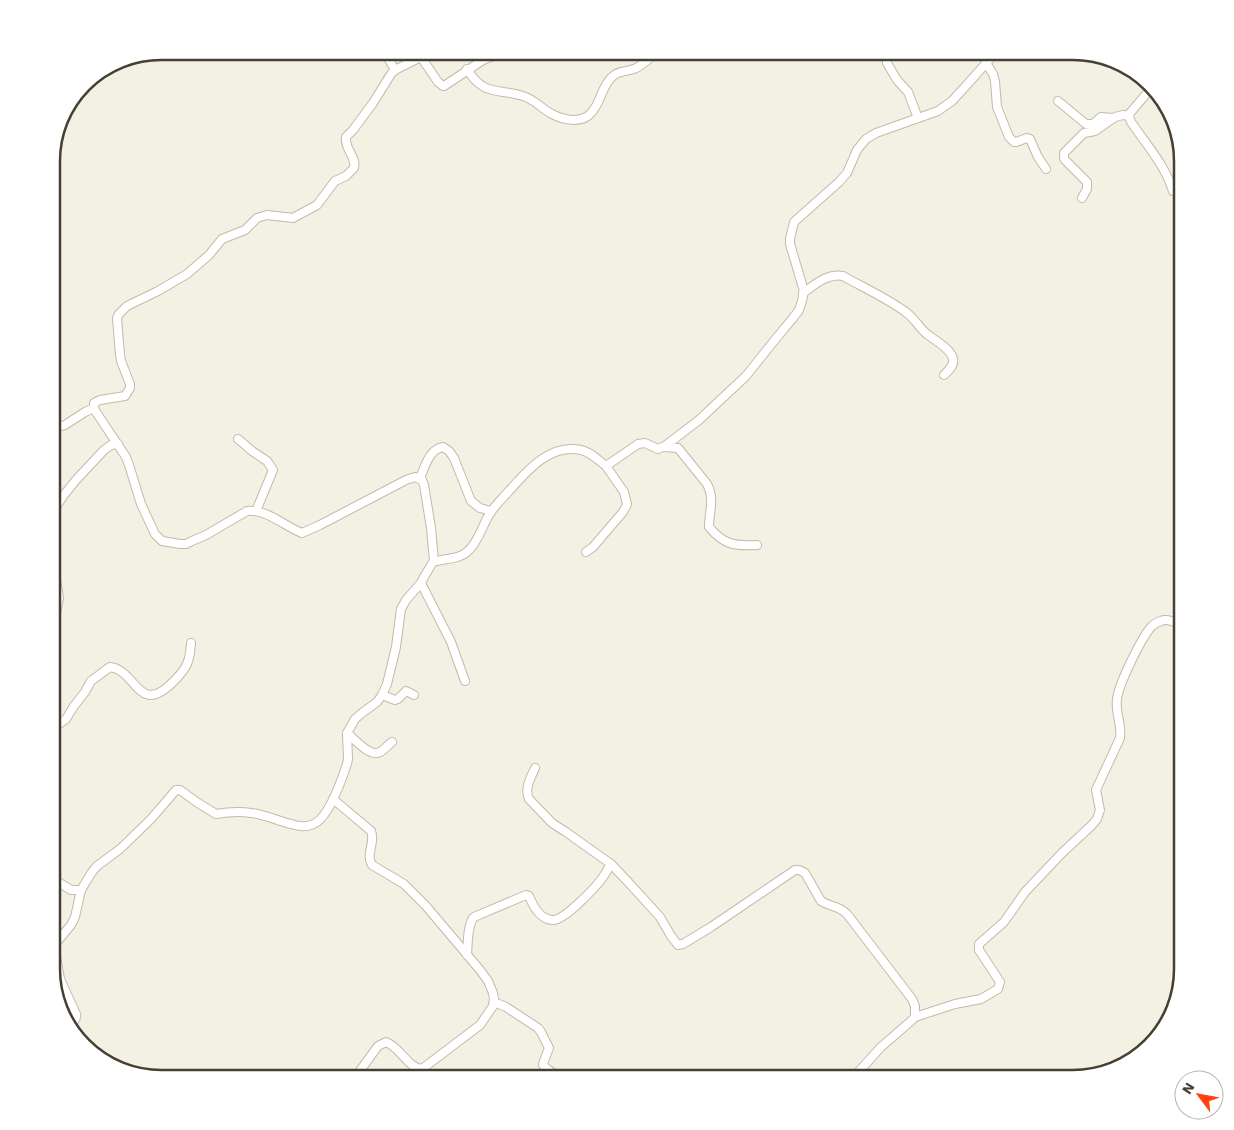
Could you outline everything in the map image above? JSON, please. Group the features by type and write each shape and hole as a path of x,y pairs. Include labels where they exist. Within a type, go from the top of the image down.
{"street":[{"path":"389,60 395,70"},
{"path":"415,60 391,74 377,98 346,137 346,143 355,163 354,168 346,176 335,181 316,205 293,218 267,215 257,218 246,230 222,239 209,255 187,274 122,311 117,318 120,355 130,388 125,396 100,400 94,403 94,408 130,464 141,504 155,534 162,541 186,544 206,535 247,511 265,514 302,533 406,480 415,477 420,478"},
{"path":"423,60 438,82 443,86 483,60"},
{"path":"468,69 473,78 487,88 524,96 551,114 577,120 587,117 591,113 607,82 613,75 637,68 648,60"},
{"path":"887,60 897,80 908,92 918,118"},
{"path":"606,466 638,444 645,443 658,449 664,447 698,420 746,376 793,318 801,304 802,285 790,248 794,222 847,173 856,153 866,139 873,134 934,113 952,101 989,60"},
{"path":"986,63 993,74 997,107 1009,137 1014,142 1027,138 1030,139 1046,169"},
{"path":"1147,93 1129,116 1131,122 1165,171 1173,191"},
{"path":"1058,101 1086,124 1093,124 1100,117 1113,118"},
{"path":"1082,198 1087,189 1087,182 1065,160 1064,153 1084,133 1095,131 1113,118 1123,115 1129,116"},
{"path":"803,293 825,277 837,275 843,276 895,305 948,350 954,361 950,370 944,374"},
{"path":"60,427 94,408"},
{"path":"238,439 267,461 272,469 272,474 256,511"},
{"path":"60,501 104,450 111,445 118,444"},
{"path":"420,478 433,452 439,447 443,447 454,458 471,501 480,508 491,511"},
{"path":"664,447 678,448 710,489 712,502 709,527 722,540 732,544 757,545"},
{"path":"434,561 457,557 467,552 477,540 491,511 530,468 540,460 562,450 573,449 590,454 606,466 624,492 627,504 624,512 593,548 586,552"},
{"path":"60,937 71,925 75,917 81,890 97,866 120,849 151,819 176,790 180,790 216,814 250,812 302,826 311,825 318,821 325,813 333,799 347,764 347,733 351,725 362,713 380,700 387,684 394,657 401,609 406,600 421,583 434,561 426,495 420,478"},
{"path":"421,583 451,642 465,681"},
{"path":"860,1070 881,1047 915,1016 955,1004 981,999 998,989 1000,982 979,950 978,944 1004,922 1025,892 1097,819 1100,810 1096,790 1120,738 1121,730 1116,701 1121,686 1144,636 1153,625 1163,620 1174,623"},
{"path":"60,723 66,719 92,682 110,667 118,669 141,691 150,696 159,694 175,681 188,664 191,643"},
{"path":"382,695 395,700 406,691 414,695"},
{"path":"347,733 371,753 380,752 392,742"},
{"path":"535,768 527,796 552,823 611,864 660,917 670,936 678,945 683,944 711,927 796,870 799,870 805,873 820,901 839,907 847,914 912,999 915,1016"},
{"path":"333,799 371,830 373,841 369,852 369,860 372,865 404,884 426,906 488,981 494,999 485,1019 476,1030 422,1069 416,1068 393,1044 386,1042 378,1046 361,1070"},
{"path":"467,955 470,926 474,917 526,895 529,896 532,905 538,913 555,921 570,911 591,891 611,864"},
{"path":"60,883 71,890 81,890"},
{"path":"61,981 76,1014 74,1020"},
{"path":"494,1002 511,1010 538,1028 549,1048 543,1065 549,1070"}]}
